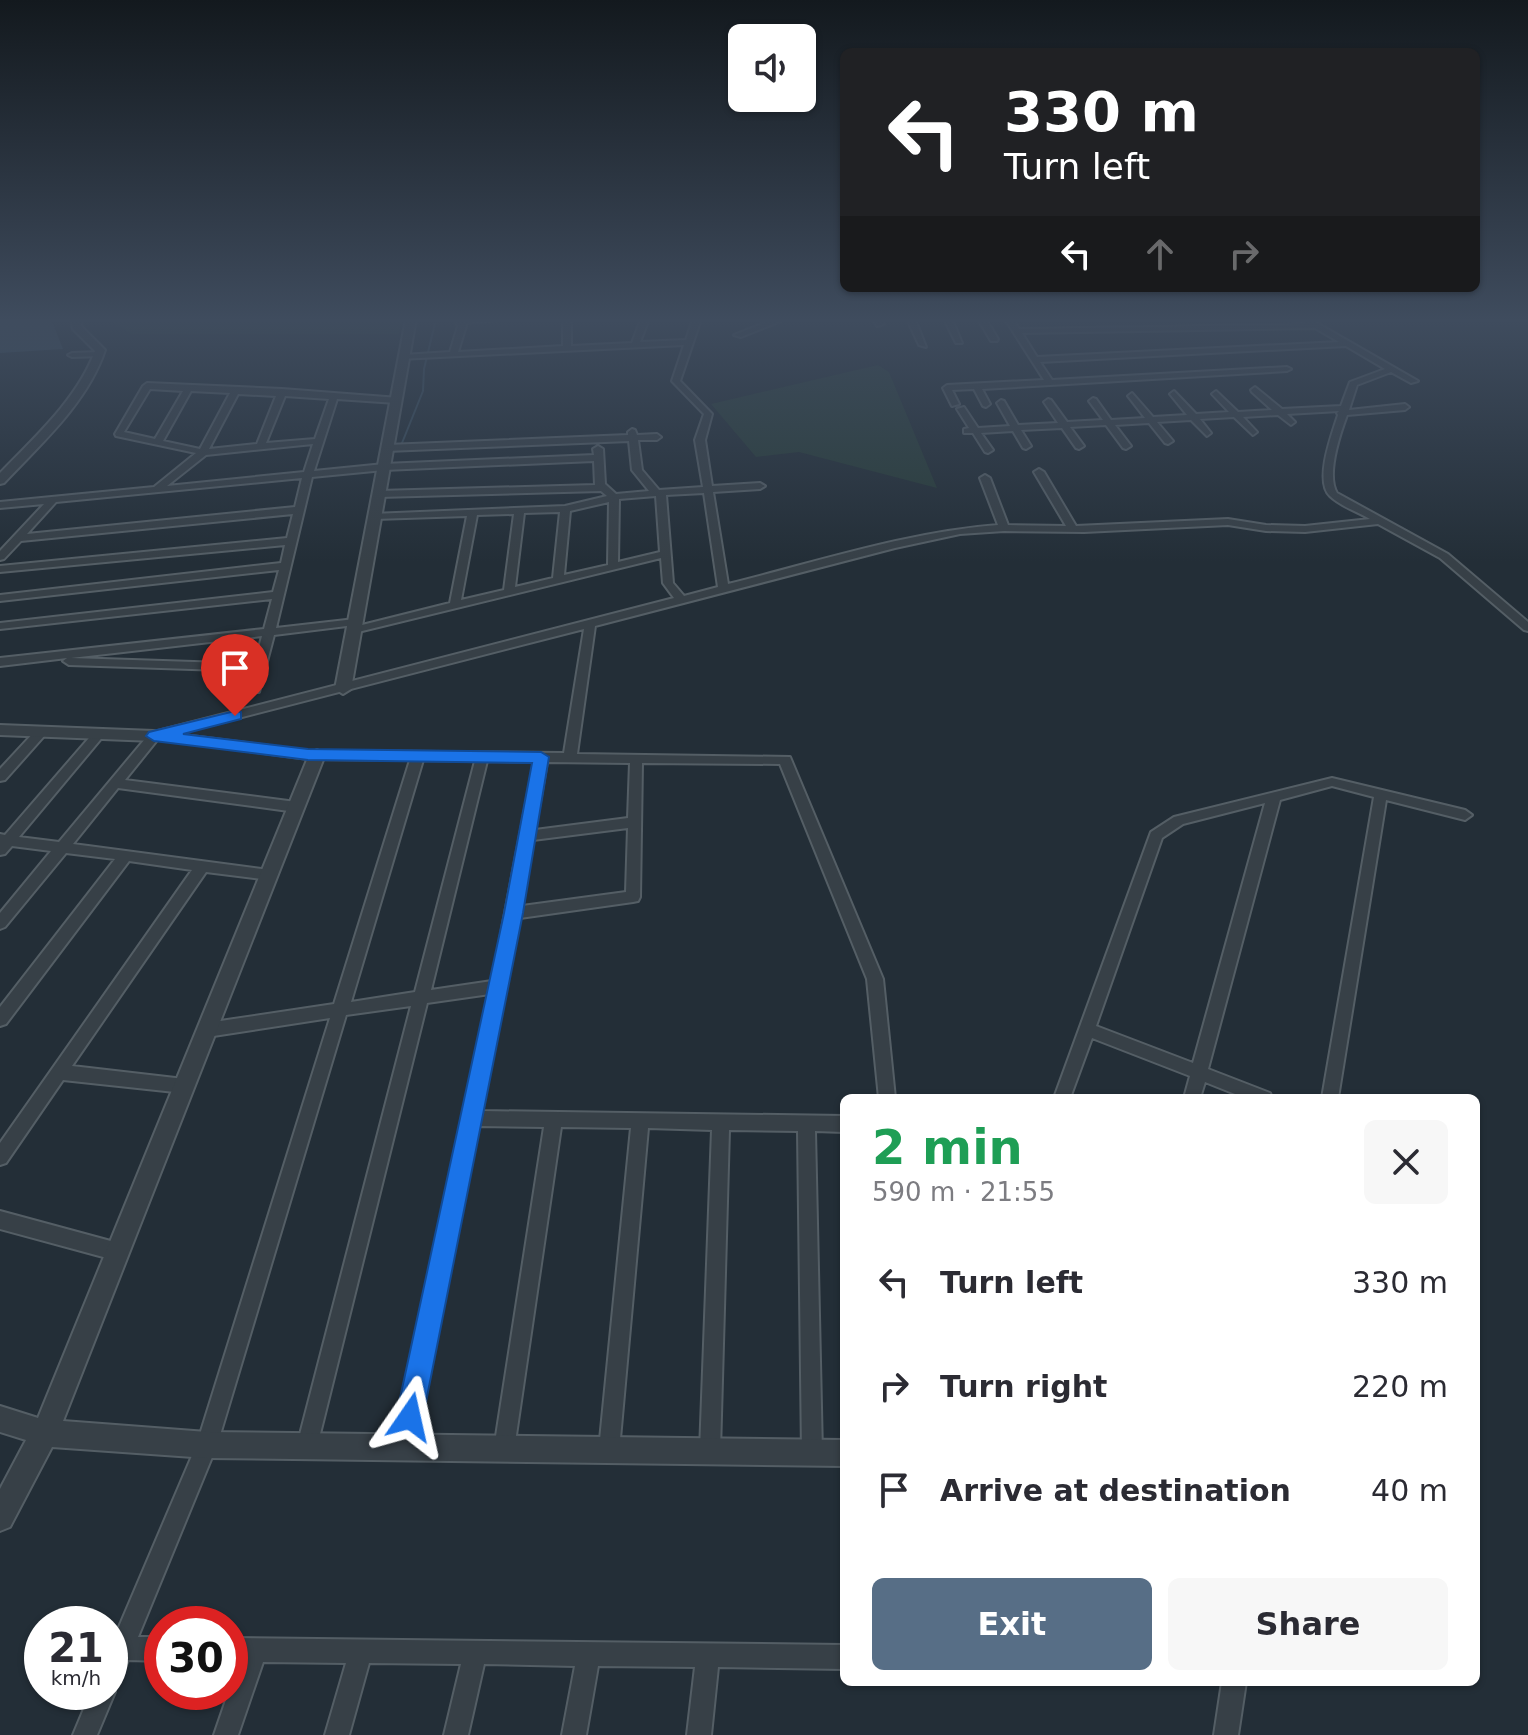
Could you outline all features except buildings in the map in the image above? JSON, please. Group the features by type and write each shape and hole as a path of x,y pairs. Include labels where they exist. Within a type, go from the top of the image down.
{"street":[{"path":"0,480 70,400"},
{"path":"139,400 119,434 203,452 319,441"},
{"path":"158,442 182,400"},
{"path":"156,489 203,452 231,400"},
{"path":"260,447 279,400"},
{"path":"255,689 308,474 333,400"},
{"path":"343,689 396,400"},
{"path":"694,400 708,414 700,440 724,590"},
{"path":"954,400 971,431 988,450"},
{"path":"984,400 986,404"},
{"path":"1140,400 1168,441"},
{"path":"1179,400 1207,433"},
{"path":"1222,400 1253,432"},
{"path":"1266,400 1291,422"},
{"path":"1346,400 1328,466 1328,486 1334,495 1444,556 1528,628"},
{"path":"1093,401 1126,446"},
{"path":"1048,402 1079,446"},
{"path":"1001,403 1026,446"},
{"path":"971,431 1405,407"},
{"path":"387,448 597,440 633,434 657,437"},
{"path":"633,434 637,470 658,493 668,583 682,601"},
{"path":"597,440 600,485 614,498 613,566"},
{"path":"0,505 384,467 598,458"},
{"path":"1039,472 1072,528"},
{"path":"985,478 1004,528"},
{"path":"375,516 565,509 614,498 760,486"},
{"path":"379,494 603,488"},
{"path":"0,557 54,499"},
{"path":"558,580 565,509"},
{"path":"19,538 299,510"},
{"path":"509,592 519,511"},
{"path":"455,605 473,512"},
{"path":"0,923 154,736 894,545 960,531 1228,522 1254,528 1335,527 1382,520"},
{"path":"0,569 292,541"},
{"path":"0,662 269,632 355,626 664,554"},
{"path":"0,598 285,566"},
{"path":"0,626 278,595"},
{"path":"570,758 590,624"},
{"path":"20,660 260,668"},
{"path":"0,730 154,736 317,755 785,760 875,979 887,1094"},
{"path":"0,777 41,732"},
{"path":"3,843 99,734"},
{"path":"0,1517 45,1433 317,755"},
{"path":"128,1634 207,1445 418,756"},
{"path":"307,1446 482,757"},
{"path":"404,1447 514,913 541,757"},
{"path":"514,913 633,897 636,759"},
{"path":"1063,1094 1156,835 1179,820 1332,782 1465,815"},
{"path":"115,783 296,807"},
{"path":"1331,1094 1381,793"},
{"path":"1193,1094 1274,796"},
{"path":"527,836 634,822"},
{"path":"3,843 269,875"},
{"path":"0,1019 125,856"},
{"path":"0,1157 202,866"},
{"path":"207,1030 498,986"},
{"path":"1087,1029 1254,1094"},
{"path":"59,1072 184,1086"},
{"path":"470,1118 840,1124"},
{"path":"504,1449 554,1119"},
{"path":"609,1450 640,1120"},
{"path":"710,1451 721,1122"},
{"path":"806,1123 812,1453"},
{"path":"0,1220 118,1252"},
{"path":"0,1419 45,1433 207,1445 840,1453"},
{"path":"248,1650 840,1657"},
{"path":"226,1735 255,1650"},
{"path":"337,1735 361,1651"},
{"path":"456,1735 475,1653"},
{"path":"574,1735 589,1654"},
{"path":"699,1735 708,1656"},
{"path":"1226,1735 1233,1686"},
{"path":"85,1735 95,1710"}],"green space":[{"path":"728,400 901,400 937,488 799,452 756,457 711,404"}],"waterway":[{"path":"402,443 419,400"}],"route":[{"path":"235,716 154,736 308,755 541,757 514,913 410,1417"}]}
